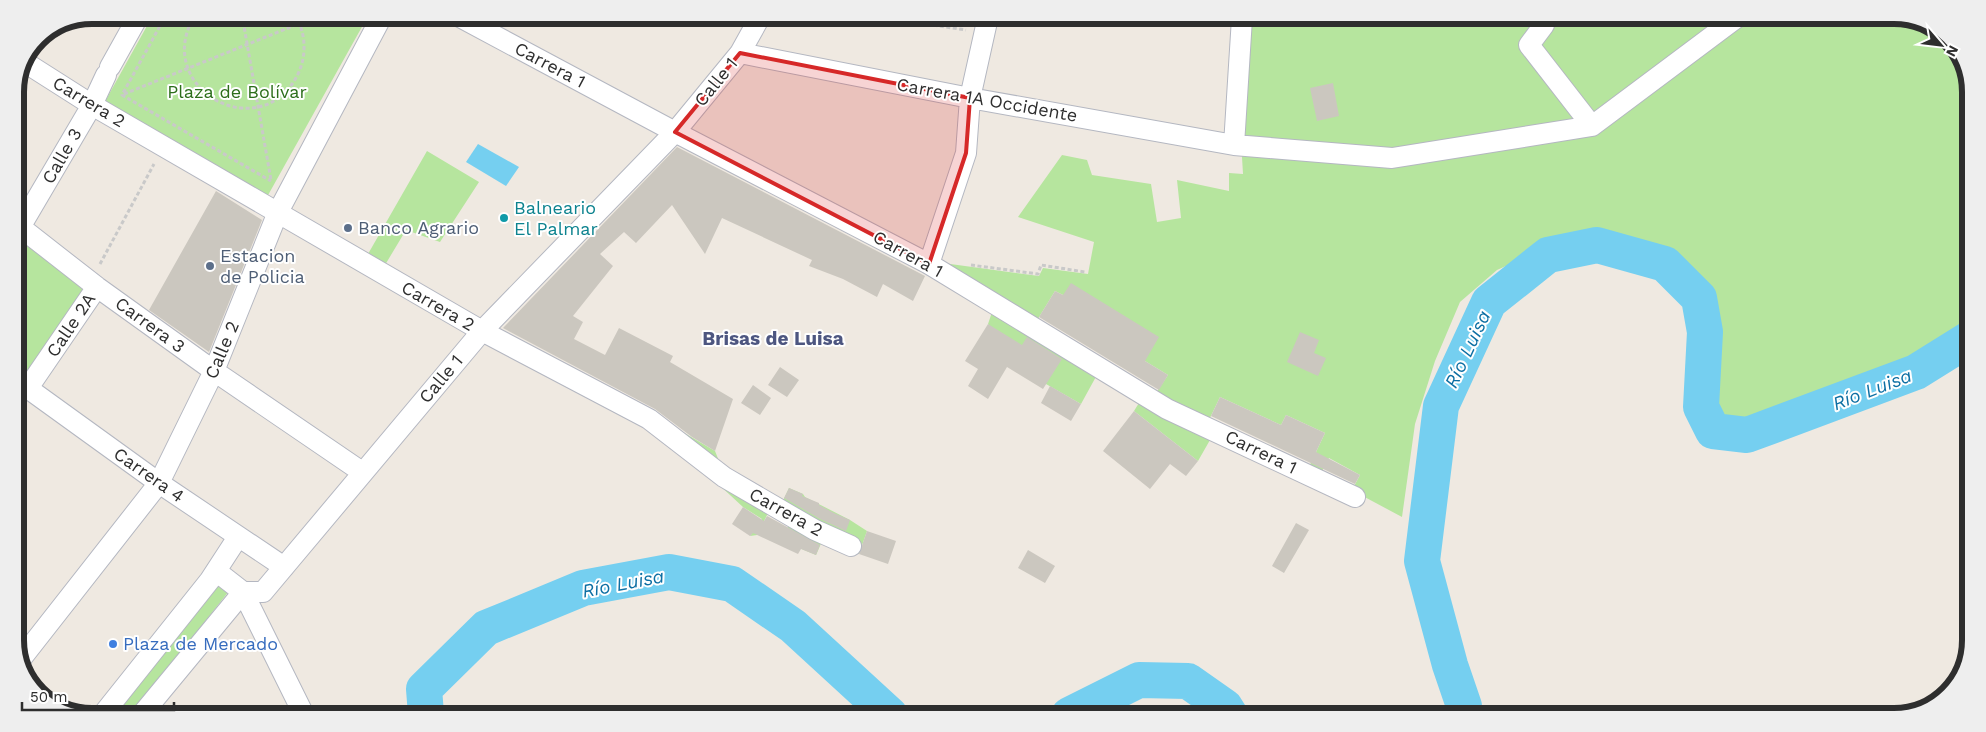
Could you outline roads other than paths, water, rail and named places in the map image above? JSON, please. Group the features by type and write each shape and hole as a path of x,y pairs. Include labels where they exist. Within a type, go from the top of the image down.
{"street":[{"name":"Calle 3","path":"24,217 92,105 134,24"},
{"name":"Calle 2","path":"25,653 159,482 214,371 278,212 378,24"},
{"name":"Carrera 1","path":"473,24 929,264 1167,409 1355,497"},
{"name":"Calle 1","path":"243,592 263,592 482,331 676,132 740,53 756,24"},
{"path":"1234,145 1242,24"},
{"path":"1544,25 1529,45 1592,126 1728,24"},
{"path":"929,264 966,153 970,98 986,25"},
{"name":"Carrera 1A Occidente","path":"740,53 970,98 1234,145 1392,158 1592,126"},
{"name":"Carrera 2","path":"29,65 92,105 482,331 649,419 724,477 815,530 851,546"},
{"name":"Carrera 3","path":"24,233 214,371 362,472"},
{"name":"Calle 2A","path":"24,380 93,284"},
{"name":"Carrera 4","path":"24,386 238,537 284,567"},
{"path":"108,708 216,571 238,537"},
{"path":"216,571 243,592 301,708"},
{"path":"147,708 243,592"}],"water":[{"path":"478,144 519,167 506,186 466,162"}],"waterway":[{"name":"Río Luisa","path":"1464,708 1450,665 1422,561 1441,406 1489,302 1548,255 1597,245 1665,264 1699,298 1705,332 1701,407 1713,431 1747,435 1916,372 1962,343"},
{"name":"Río Luisa","path":"426,708 424,689 486,628 583,588 669,572 732,584 793,626 882,708"},
{"name":"Río Luisa","path":"1083,708 1139,680 1188,681 1226,708"}],"place":[{"name":"Balneario El Palmar","path":"504,218"},
{"name":"Banco Agrario","path":"348,228"},
{"name":"Estacion de Policia","path":"210,266"},
{"name":"Plaza de Mercado","path":"113,644"}],"district":[{"name":"Brisas de Luisa","path":"773,338"}],"park label":[{"name":"Plaza de Bolívar","path":"237,92"}]}
